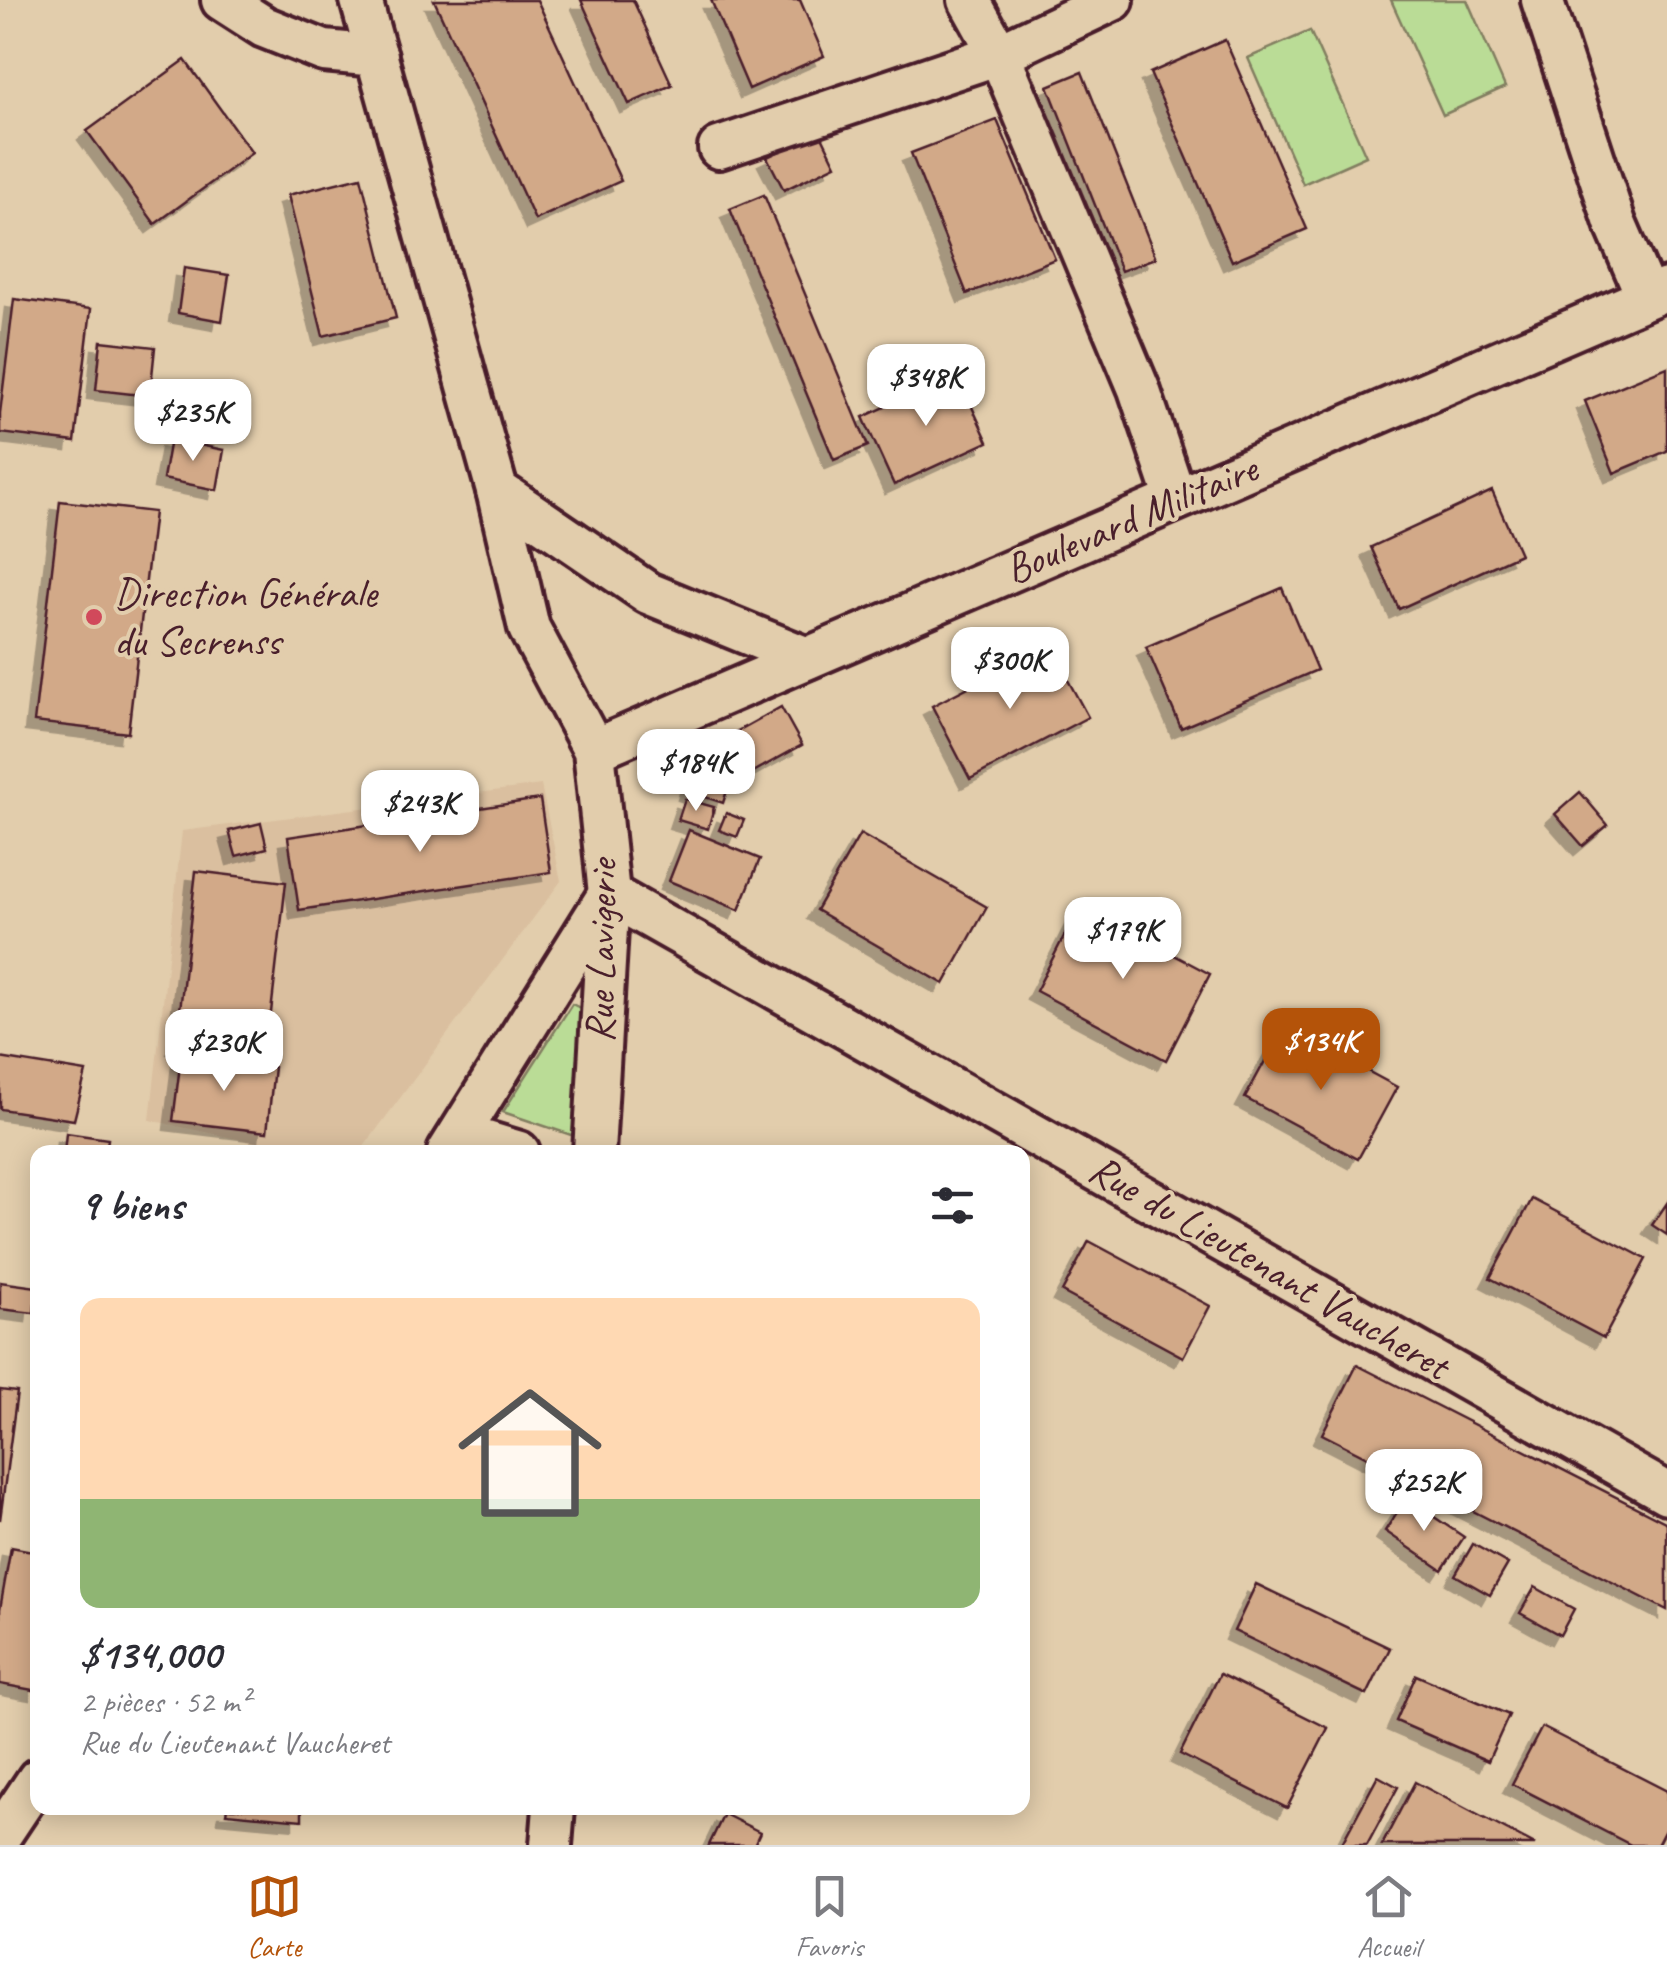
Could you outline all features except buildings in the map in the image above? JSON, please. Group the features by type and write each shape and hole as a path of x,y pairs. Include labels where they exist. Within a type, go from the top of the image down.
{"street":[{"path":"222,0 264,26 324,51 376,56"},
{"path":"361,0 497,490 528,628 594,750"},
{"path":"969,0 999,54 1139,389 1176,500"},
{"path":"719,148 999,54 1113,0"},
{"path":"1542,0 1615,222 1657,293"},
{"name":"Boulevard Militaire","path":"594,750 1657,293"},
{"path":"497,490 648,593 807,658"},
{"name":"Rue Lavigerie","path":"594,750 610,894 594,1145"},
{"path":"454,1144 610,894"},
{"name":"Rue du Lieutenant Vaucheret","path":"610,894 1667,1493"},
{"path":"0,1836 30,1791"},
{"path":"551,1845 553,1815"}],"shaded area":[{"path":"541,785 561,881 365,1145 265,1145 150,1120 182,831"}],"green space":[{"path":"1391,0 1467,0 1505,87 1443,115"},
{"path":"1310,31 1366,156 1303,184 1248,58"},
{"path":"572,1004 586,1011 580,1138 503,1112"}],"place":[{"name":"Direction Générale du Secrenss","path":"94,617"}]}
